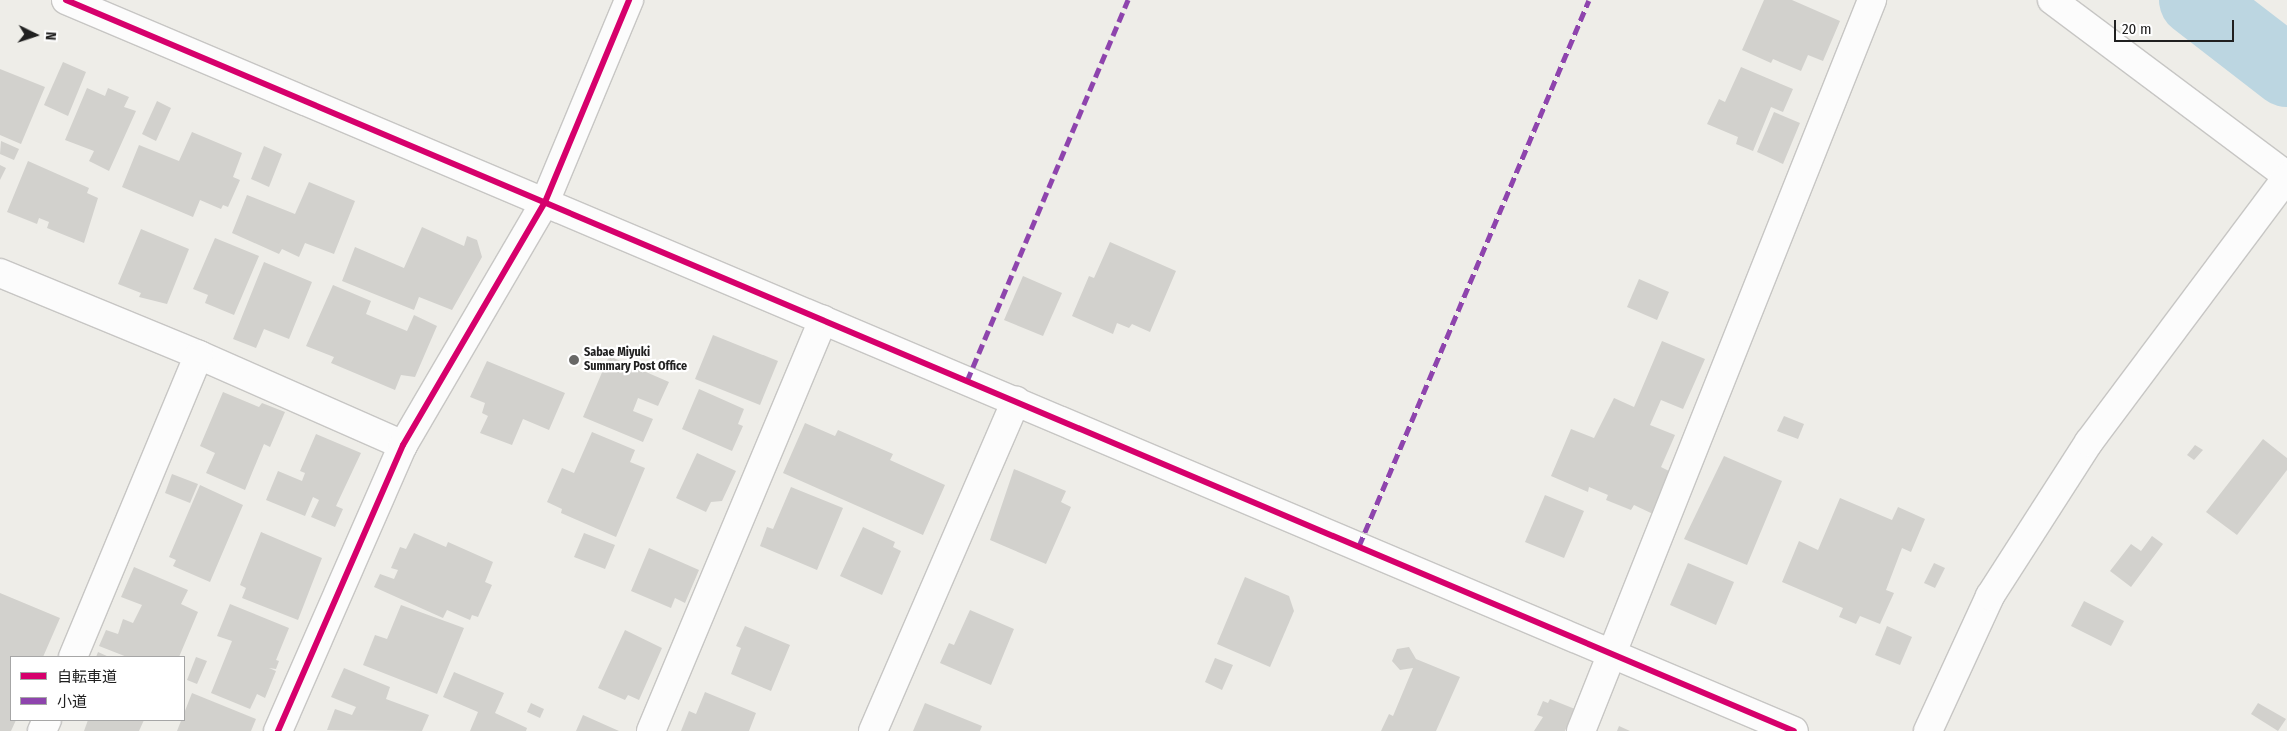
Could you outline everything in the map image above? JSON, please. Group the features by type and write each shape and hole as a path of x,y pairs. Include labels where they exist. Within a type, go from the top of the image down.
{"street":[{"path":"66,0 1794,731"},
{"path":"278,731 403,445 545,202 629,0"},
{"path":"1581,731 1872,0"},
{"path":"1928,731 1990,596 2089,442 2287,176 2052,0"},
{"path":"0,273 199,355 403,445"},
{"path":"651,731 823,320"},
{"path":"73,656 199,355"},
{"path":"873,731 1016,401"}],"building":[{"path":"1764,0 1792,0 1840,21 1823,61 1808,55 1801,71 1773,59 1771,63 1742,50"},
{"path":"63,62 86,72 68,116 44,105"},
{"path":"1741,67 1793,89 1783,112 1771,107 1753,151 1736,144 1738,137 1707,124 1719,99 1725,102"},
{"path":"0,69 45,87 21,144 0,135"},
{"path":"87,88 105,96 108,88 129,97 124,107 136,111 109,171 89,161 94,151 65,140"},
{"path":"157,101 171,108 156,141 142,134"},
{"path":"1774,112 1800,123 1783,164 1757,152"},
{"path":"192,132 242,153 233,177 240,180 228,207 223,205 221,209 200,200 193,217 122,187 139,145 179,161"},
{"path":"1,141 19,149 14,160 0,154"},
{"path":"264,146 282,154 269,187 251,179"},
{"path":"28,161 89,188 87,193 98,198 84,243 47,228 49,222 39,218 37,224 7,212"},
{"path":"0,165 6,168 0,180"},
{"path":"309,182 355,201 334,254 305,243 299,257 282,249 279,254 232,233 247,195 295,214"},
{"path":"422,227 464,246 467,236 477,240 482,257 452,310 419,297 414,310 342,281 355,247 404,268"},
{"path":"141,229 189,249 167,304 139,297 141,293 118,284"},
{"path":"215,238 259,256 234,315 205,303 208,295 193,289"},
{"path":"1110,242 1176,271 1150,332 1132,324 1129,328 1117,323 1113,334 1072,316 1089,276 1094,278"},
{"path":"264,262 312,282 289,339 264,329 256,348 233,339"},
{"path":"1023,276 1062,293 1043,336 1004,320"},
{"path":"1639,279 1669,292 1657,320 1627,307"},
{"path":"333,285 371,301 366,314 407,331 414,315 437,326 415,377 401,375 395,390 331,363 334,357 306,346"},
{"path":"713,335 778,361 760,405 695,379"},
{"path":"1662,341 1705,359 1683,409 1661,400 1650,425 1675,435 1661,467 1671,472 1653,514 1634,505 1631,510 1606,500 1608,495 1589,487 1588,492 1551,476 1571,429 1594,438 1614,398 1634,407"},
{"path":"609,356 669,382 658,406 638,398 633,411 653,419 643,442 583,417"},
{"path":"487,361 565,393 549,430 523,419 512,445 480,433 488,416 482,413 485,403 470,397"},
{"path":"699,389 744,409 738,424 743,426 732,451 682,429"},
{"path":"223,392 259,407 262,403 285,412 270,447 264,444 245,490 206,473 215,453 200,446"},
{"path":"1784,416 1804,424 1798,439 1777,431"},
{"path":"805,423 835,436 838,430 893,454 890,460 945,485 923,535 783,473"},
{"path":"592,432 635,450 630,462 645,468 616,537 561,513 562,509 547,502 562,468 574,473"},
{"path":"316,434 361,453 336,506 343,509 335,527 311,517 319,500 313,497 305,516 266,500 278,471 302,481 305,473 300,471"},
{"path":"2263,439 2287,458 2287,470 2237,535 2206,512"},
{"path":"2195,445 2203,450 2194,460 2187,455"},
{"path":"697,453 736,471 722,501 711,502 706,512 676,498"},
{"path":"1724,456 1782,481 1747,565 1684,539"},
{"path":"1014,469 1066,491 1061,502 1071,507 1046,564 990,540"},
{"path":"172,474 198,484 190,503 165,493"},
{"path":"200,485 243,505 210,582 173,566 176,560 169,557"},
{"path":"791,487 843,508 817,570 760,546 767,527 773,529"},
{"path":"1545,495 1584,511 1564,558 1525,542"},
{"path":"1840,498 1892,520 1898,507 1925,519 1911,552 1902,548 1886,590 1894,593 1880,624 1860,616 1856,624 1839,617 1843,608 1782,582 1799,541 1818,550"},
{"path":"863,527 895,542 893,547 901,551 882,595 840,576"},
{"path":"261,532 322,558 298,620 242,598 246,588 240,585"},
{"path":"414,533 446,547 448,542 493,562 485,582 492,585 478,617 472,615 470,620 447,610 443,618 374,587 380,574 394,579 398,570 391,568 400,547 406,549"},
{"path":"584,533 615,545 605,569 574,557"},
{"path":"2152,536 2163,544 2131,587 2110,571 2131,544 2141,551"},
{"path":"649,548 699,570 685,603 675,598 671,608 631,591"},
{"path":"1688,563 1734,582 1716,625 1670,605"},
{"path":"1934,563 1945,568 1935,588 1924,583"},
{"path":"134,567 188,590 181,604 198,612 179,656 124,656 99,646 106,630 118,634 123,619 133,623 142,605 121,597"},
{"path":"1245,577 1289,596 1294,611 1270,667 1217,644"},
{"path":"0,593 60,618 43,656 10,656 10,721 16,721 11,731 0,731"},
{"path":"2084,601 2124,621 2111,646 2071,626"},
{"path":"230,604 289,628 276,660 279,661 276,669 269,668 276,671 265,698 257,694 250,709 211,693 232,641 217,636"},
{"path":"401,605 464,628 437,694 363,665 375,635 387,639"},
{"path":"970,610 1014,629 991,685 940,663 949,643 954,645"},
{"path":"745,626 790,645 771,691 731,674 741,648 736,646"},
{"path":"1887,626 1912,637 1900,665 1875,655"},
{"path":"625,630 662,648 639,700 628,695 625,700 598,688"},
{"path":"1409,647 1416,659 1460,677 1436,731 1381,731 1389,714 1393,716 1413,668 1400,670 1392,661 1397,649"},
{"path":"98,652 107,656 96,656"},
{"path":"196,657 207,661 197,684 187,680"},
{"path":"1215,658 1233,665 1222,690 1205,682"},
{"path":"344,668 390,687 386,699 429,715 422,731 327,730 335,709 352,715 356,707 331,697"},
{"path":"454,672 504,693 495,713 527,728 526,731 470,731 478,712 443,697"},
{"path":"705,692 756,713 749,731 681,731 689,711 696,714"},
{"path":"192,693 256,719 251,731 177,731 181,721 185,721 185,711"},
{"path":"1550,699 1575,709 1565,731 1534,731 1543,717 1537,715 1543,701 1548,703"},
{"path":"531,703 544,709 540,718 527,712"},
{"path":"925,703 982,726 980,731 913,731"},
{"path":"2258,703 2286,719 2278,731 2251,714"},
{"path":"583,715 619,731 576,731"},
{"path":"88,721 144,721 139,731 84,731"},
{"path":"1619,726 1630,731 1617,731"}],"waterway":[{"path":"2195,0 2287,71"}],"marked path":[{"path":"967,381 1128,0"},
{"path":"1359,546 1589,0"}],"cycle path":[{"path":"66,0 1794,731"},
{"path":"278,731 403,445 545,202 629,0"}],"place":[{"name":"Sabae Miyuki Summary Post Office","path":"574,360"}]}
